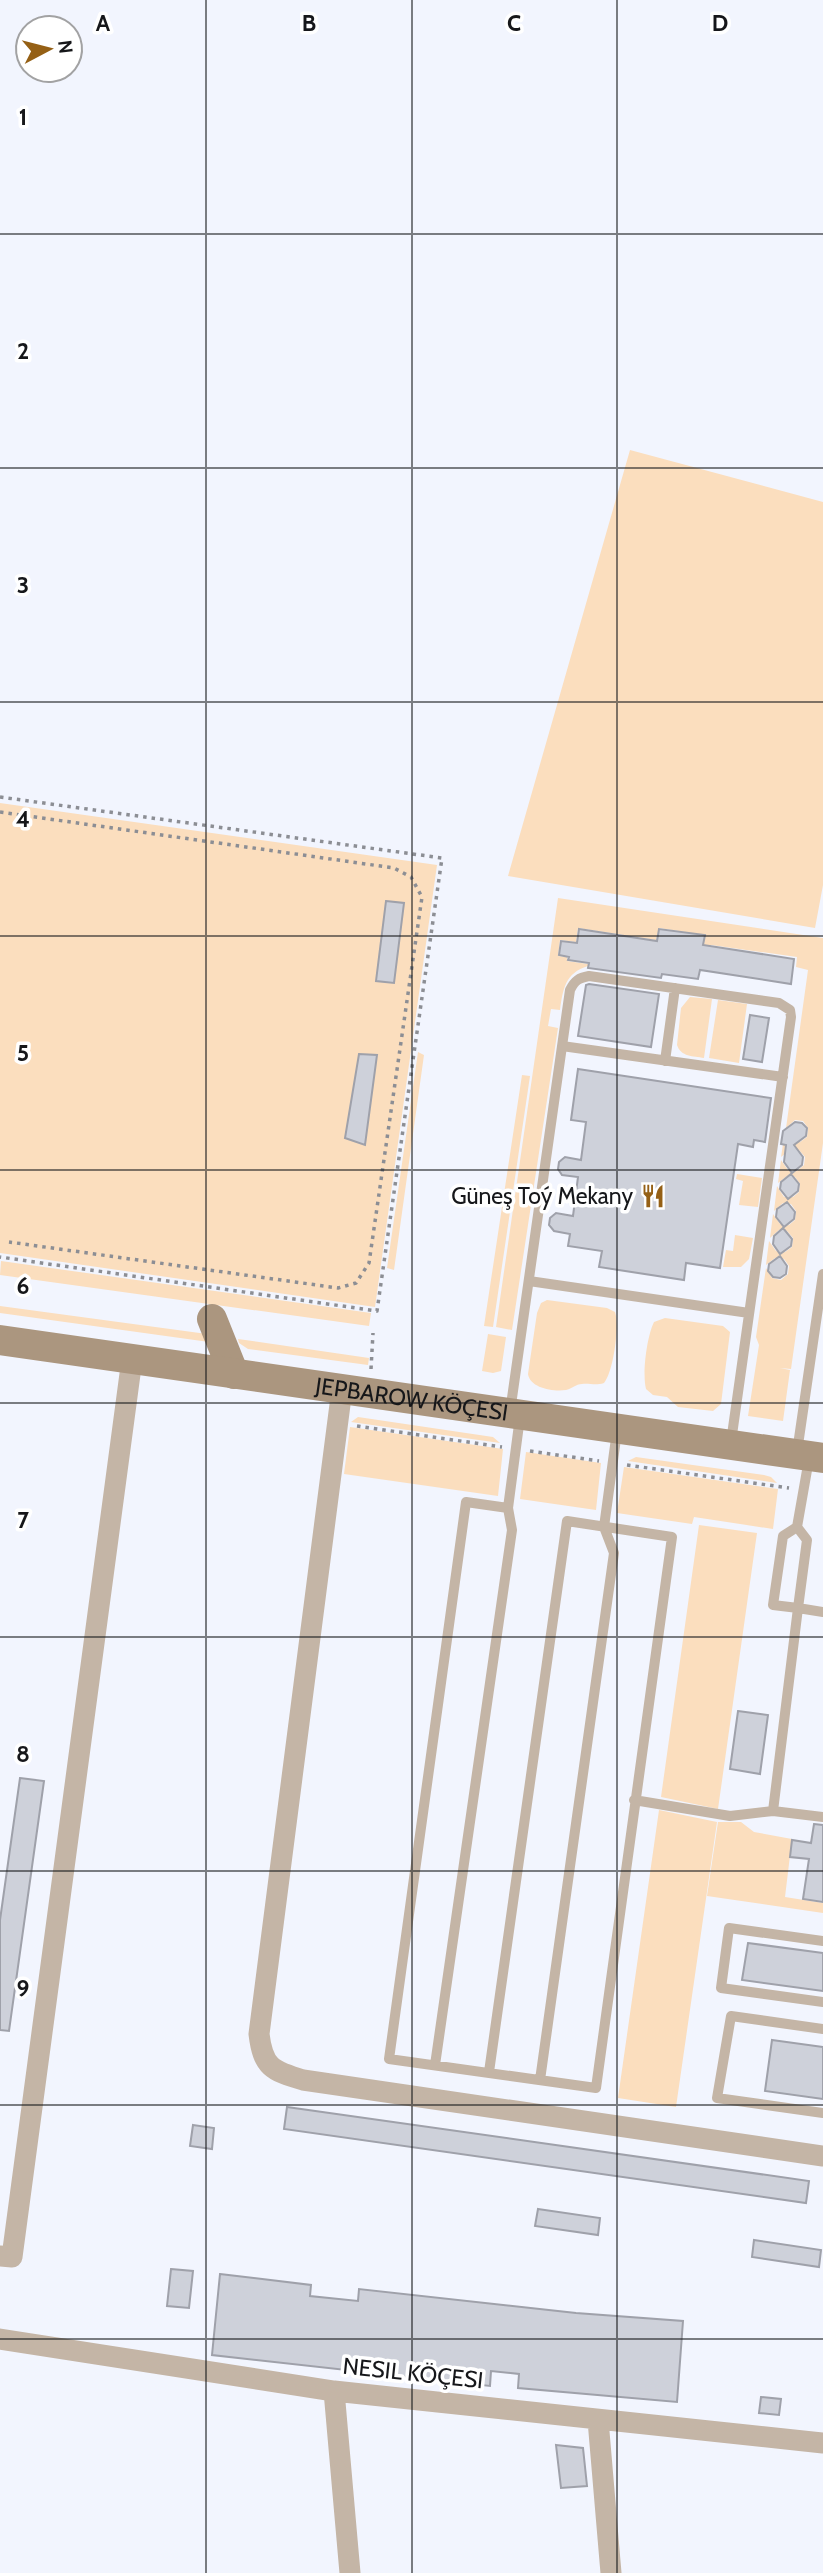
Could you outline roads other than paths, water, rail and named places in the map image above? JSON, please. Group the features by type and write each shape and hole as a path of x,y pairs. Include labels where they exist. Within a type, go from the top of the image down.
{"street":[{"path":"212,1319 234,1374"},
{"name":"JEPBAROW KÖÇESI","path":"0,1340 810,1456"},
{"path":"0,2256 12,2258 132,1359"},
{"path":"342,1389 261,2021 262,2056 271,2068 303,2080 823,2156"},
{"name":"NESIL KÖÇESI","path":"0,2339 334,2391 823,2443"},
{"path":"334,2391 350,2573"},
{"path":"598,2420 611,2573"}],"lane":[{"path":"435,2065 512,1530 508,1508 516,1449 515,1414 529,1281 570,990 580,977 676,988 786,1006 791,1017 731,1445"},
{"path":"665,1061 676,988"},
{"path":"562,1046 783,1077"},
{"path":"823,1274 810,1456 797,1527 783,1536 773,1605 823,1612"},
{"path":"529,1281 749,1312"},
{"path":"540,2080 614,1553 604,1527 618,1429"},
{"path":"489,2072 567,1521 672,1537 596,2088 389,2059 466,1502 508,1508"},
{"path":"773,1811 807,1540 797,1527"},
{"path":"634,1800 715,1815 773,1811 823,1817"},
{"path":"823,1941 729,1928 721,1988 823,2002"},
{"path":"823,2029 731,2017 717,2098 823,2113"}],"place":[{"name":"Güneş Toý Mekany","path":"653,1196"}]}
